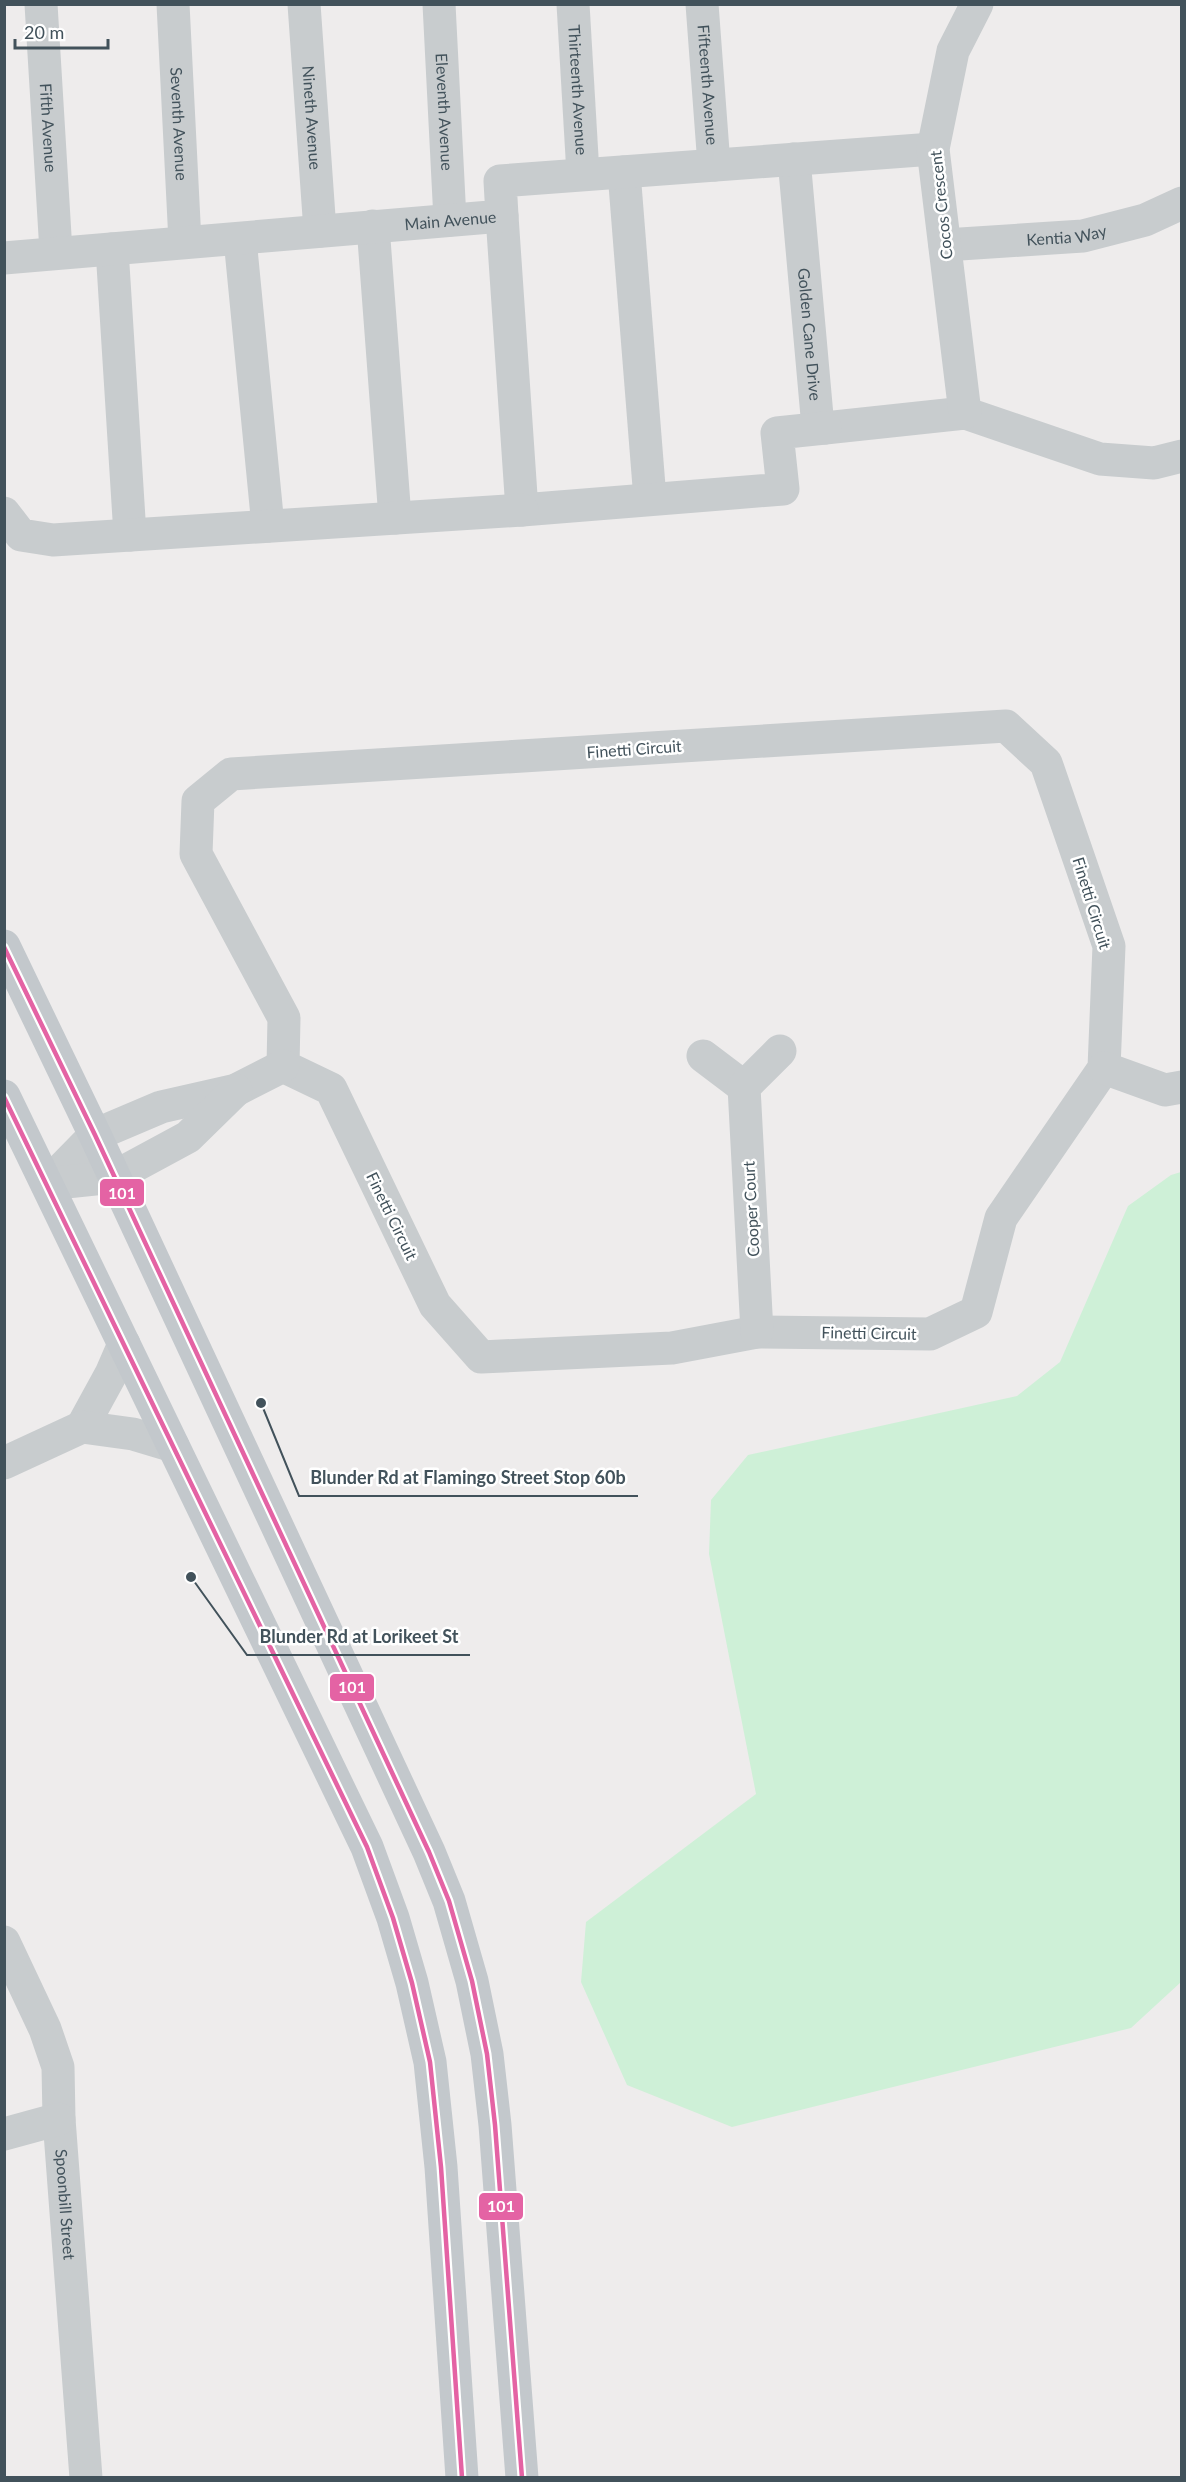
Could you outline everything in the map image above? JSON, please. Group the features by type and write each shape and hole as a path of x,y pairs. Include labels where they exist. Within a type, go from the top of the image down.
{"main road":[{"path":"4,946 95,1135 429,1852 449,1901 472,1981 487,2054 495,2125 522,2478"},
{"path":"4,1096 367,1847 393,1918 412,1983 430,2062 441,2167 462,2478"}],"street":[{"name":"Fifth Avenue","path":"41,4 56,252"},
{"name":"Seventh Avenue","path":"173,4 185,242"},
{"name":"Nineth Avenue","path":"304,4 320,231"},
{"name":"Eleventh Avenue","path":"439,4 450,220"},
{"name":"Thirteenth Avenue","path":"573,4 583,174"},
{"name":"Fifteenth Avenue","path":"702,4 714,165"},
{"name":"Cocos Crescent","path":"965,413 933,149 953,51 978,4"},
{"name":"Main Avenue","path":"4,258 502,216 500,181 933,149"},
{"name":"Golden Cane Drive","path":"794,159 817,416 825,428"},
{"path":"624,172 650,500"},
{"name":"Kentia Way","path":"945,245 1083,236 1145,220 1182,202"},
{"path":"502,216 522,510"},
{"path":"373,226 394,518"},
{"path":"240,238 268,526"},
{"path":"112,249 130,535"},
{"path":"4,513 21,535 53,540 522,510 783,489 777,433 965,413 1100,459 1154,463 1182,456"},
{"name":"Finetti Circuit","path":"1006,726 1046,763 1109,946 1104,1068 1001,1218 976,1312 930,1334 758,1332 672,1348 481,1357 435,1305 331,1089 283,1066 284,1018 196,854 198,801 231,774 1006,726"},
{"path":"703,1056 744,1087 780,1051"},
{"path":"47,1184 95,1135 161,1107 236,1090 283,1066"},
{"path":"1104,1068 1165,1090 1182,1087"},
{"name":"Cooper Court","path":"744,1087 758,1332"},
{"path":"47,1184 114,1177 188,1137 236,1090"},
{"path":"82,1427 111,1374 124,1344"},
{"path":"4,1463 82,1427 133,1434 173,1446"},
{"name":"Spoonbill Street","path":"4,1942 45,2030 58,2067 59,2119 86,2478"},
{"path":"4,2134 59,2119"}],"green space":[{"path":"1181,1172 1181,1982 1131,2028 732,2127 627,2085 581,1982 586,1922 756,1794 709,1554 711,1500 748,1455 1017,1396 1060,1362 1128,1206 1171,1175"}],"transit line":[{"name":"101","path":"4,947 95,1135 429,1852 449,1901 472,1981 487,2054 495,2125 522,2478"},
{"name":"101","path":"4,1097 367,1847 393,1918 412,1983 430,2062 441,2167 462,2478"}],"place":[{"name":"Blunder Rd at Flamingo Street Stop 60b","path":"261,1403"},
{"name":"Blunder Rd at Lorikeet St","path":"191,1577"}]}
